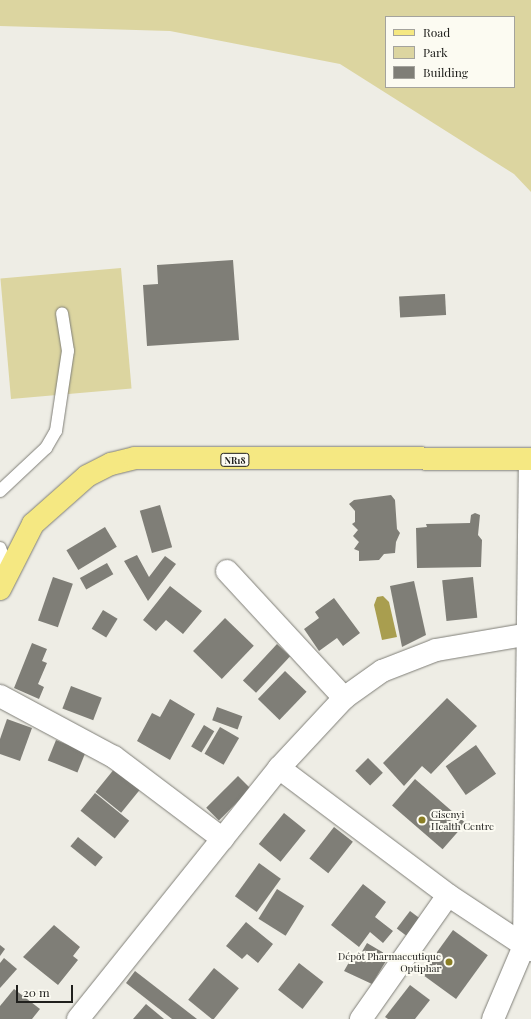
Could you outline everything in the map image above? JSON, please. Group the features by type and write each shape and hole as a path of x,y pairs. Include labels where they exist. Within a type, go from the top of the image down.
{"main road":[{"name":"NR18","path":"4,580 33,524 87,476 111,464 135,458 530,459"}],"street":[{"path":"493,1019 528,948 530,459"},
{"path":"227,571 344,698"},
{"path":"78,1019 279,768 344,698 382,671 436,650 530,634"},
{"path":"0,696 114,758 223,839"},
{"path":"279,768 448,895 528,948"},
{"path":"361,1019 448,895"}],"lane":[{"path":"0,491 46,448 56,430 68,351 62,313"},
{"path":"0,548 4,580"}],"green space":[{"path":"0,0 531,0 531,192 514,174 340,64 170,31 0,26"},
{"path":"121,268 132,389 11,399 0,279"}],"shaded area":[{"path":"383,596 389,602 397,637 382,640 374,605 377,597"}],"building":[{"path":"233,260 239,340 147,346 143,285 158,284 157,265"},
{"path":"445,294 446,315 400,317 399,296"},
{"path":"391,495 395,500 397,529 400,533 396,542 395,553 384,554 379,560 359,561 359,551 354,549 359,542 353,536 358,530 352,524 355,522 355,511 349,504 354,500"},
{"path":"160,505 172,547 152,553 140,511"},
{"path":"475,513 480,515 478,535 482,540 481,567 417,568 416,528 427,527 426,524 470,523 471,515"},
{"path":"105,527 117,547 78,570 66,550"},
{"path":"137,555 149,577 165,556 176,564 148,601 124,561"},
{"path":"107,563 113,574 86,589 80,578"},
{"path":"53,577 73,584 58,627 38,620"},
{"path":"473,577 477,618 446,621 442,580"},
{"path":"414,581 426,635 402,647 390,586"},
{"path":"170,586 202,611 183,634 166,620 156,631 143,620"},
{"path":"334,598 360,633 343,646 337,638 319,651 304,629 319,618 315,612"},
{"path":"103,610 118,619 106,638 92,629"},
{"path":"225,618 254,646 222,679 193,651"},
{"path":"32,643 47,649 42,661 47,663 38,684 44,687 39,699 14,688"},
{"path":"277,644 290,656 256,693 243,681"},
{"path":"285,671 307,692 279,720 258,699"},
{"path":"71,686 102,698 93,720 62,708"},
{"path":"447,698 477,726 431,774 422,766 404,786 383,763"},
{"path":"170,699 195,714 170,760 137,741 152,713 160,717"},
{"path":"217,707 242,716 238,729 212,720"},
{"path":"7,719 32,728 20,761 0,754 0,739"},
{"path":"204,725 214,731 201,753 191,746"},
{"path":"220,727 239,738 224,765 205,754"},
{"path":"56,740 86,752 77,772 48,760"},
{"path":"476,745 496,774 466,795 446,766"},
{"path":"368,758 383,773 370,786 355,771"},
{"path":"115,768 141,789 121,813 95,792"},
{"path":"238,776 251,789 219,821 206,808"},
{"path":"415,779 466,823 443,849 392,805"},
{"path":"95,793 129,821 115,839 81,811"},
{"path":"284,813 306,831 281,862 259,844"},
{"path":"334,827 353,842 328,873 309,859"},
{"path":"78,837 103,857 95,866 70,846"},
{"path":"259,863 281,879 257,912 235,896"},
{"path":"363,884 386,902 375,917 393,931 383,943 370,932 359,947 331,925"},
{"path":"277,889 304,906 286,936 258,919"},
{"path":"410,911 422,920 409,938 397,929"},
{"path":"246,922 273,944 258,963 247,954 242,959 226,946"},
{"path":"54,925 80,947 73,956 78,960 58,985 23,957"},
{"path":"453,930 488,955 456,999 421,974"},
{"path":"367,943 389,956 372,984 344,971 352,957 357,960"},
{"path":"0,945 5,949 0,956"},
{"path":"4,958 17,969 0,988 0,963"},
{"path":"299,963 323,982 302,1009 278,990"},
{"path":"214,968 239,988 214,1019 212,1019 188,1000"},
{"path":"135,971 197,1019 172,1019 126,983"},
{"path":"410,985 430,1000 415,1019 388,1019 385,1017"},
{"path":"14,989 40,1009 32,1019 0,1019 0,1006"},
{"path":"146,1004 164,1019 133,1019"}],"place":[{"name":"Gisenyi Health Centre","path":"422,820"},
{"name":"Dépôt Pharmaceutique Optiphar","path":"449,962"}]}
